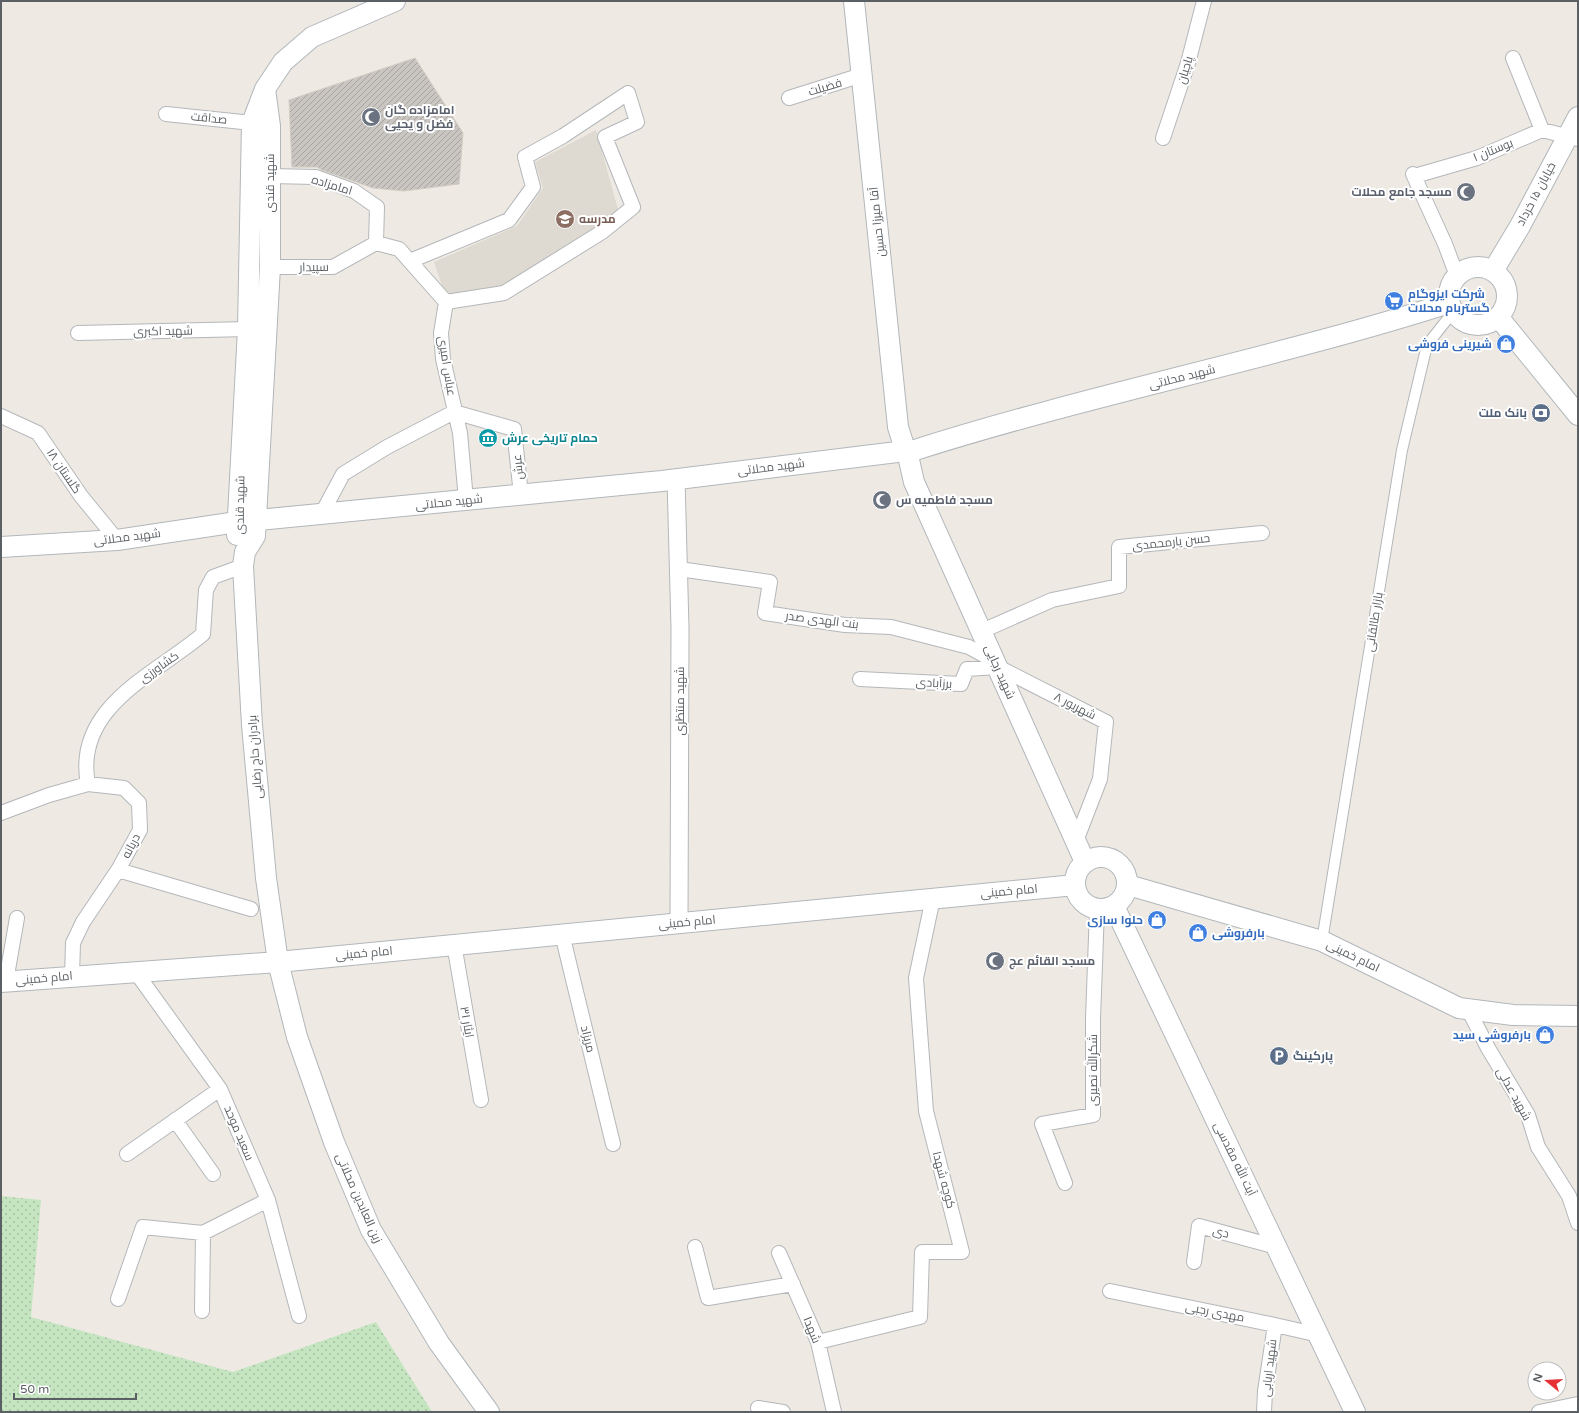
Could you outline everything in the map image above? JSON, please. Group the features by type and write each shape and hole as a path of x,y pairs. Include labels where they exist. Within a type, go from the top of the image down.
{"main road":[{"name":"شهید قندی","path":"244,559 255,536 247,522 248,329 252,123 265,89 283,62 312,37 395,1"},
{"name":"آقا میرزا حسین","path":"854,1 898,427 914,482"},
{"name":"شهید قندی","path":"247,522 270,267 270,126 265,89"},
{"name":"خیابان ۱۵ خرداد","path":"1493,271 1573,138 1578,117"},
{"path":"1474,267 1484,267 1493,271 1500,276 1507,293 1504,310 1499,318 1491,323 1474,326 1466,324 1451,308 1448,293 1451,284 1464,270 1474,267"},
{"name":"شهید محلاتی","path":"1,547 117,540 247,522 676,480 906,451 995,424 1451,308"},
{"path":"1499,318 1578,415"},
{"name":"شهید رجایی","path":"914,482 1085,862"},
{"name":"برادران حاج رضایی","path":"244,559 258,799 266,878 278,962"},
{"path":"1102,856 1110,858 1124,868 1128,885 1121,901 1105,908 1088,906 1081,901 1075,885 1078,872 1085,862 1102,856"},
{"name":"امام خمینی","path":"3,981 278,962 1075,885"},
{"name":"امام خمینی","path":"1128,885 1322,941 1459,1008 1513,1015 1578,1016"},
{"name":"آیت الله مقدسی","path":"1105,908 1277,1248 1355,1412"},
{"name":"زین العابدین محلاتی","path":"278,962 297,1037 334,1142 371,1230 439,1343 489,1412"}],"street":[{"name":"پاچیان","path":"1163,138 1188,63 1204,1"},
{"path":"1513,58 1542,130 1573,138"},
{"name":"فضیلت","path":"789,98 862,75"},
{"path":"376,243 399,249 446,302 504,292 602,232 633,207 605,137 638,122 628,93 563,136 525,157 533,187 509,220 410,261"},
{"name":"صداقت","path":"166,114 252,123"},
{"name":"بوستان ۱","path":"1457,276 1446,244 1415,174 1477,158 1542,130"},
{"name":"امامزاده","path":"270,176 316,177 354,191 378,206 376,243"},
{"name":"سپیدار","path":"270,267 333,267 376,243"},
{"name":"عباس امیری","path":"446,302 440,333 443,359 460,433 466,500"},
{"name":"بازار طالقانی","path":"1322,941 1402,450 1427,345 1451,308"},
{"name":"شهید اکبری","path":"78,333 248,329"},
{"path":"321,515 343,474 388,447 454,412"},
{"name":"عرش","path":"454,412 514,429 521,495"},
{"name":"گلستان ۱۸","path":"1,416 38,433 81,496 117,540"},
{"name":"شهید منتظری","path":"676,480 680,628 679,923"},
{"name":"حسن یارمحمدی","path":"982,632 1052,600 1119,586 1119,548 1262,533"},
{"name":"کشاورزی","path":"88,784 86,771 89,745 103,714 121,694 185,650 203,634 206,590 213,577 244,559"},
{"name":"بنت الهدی صدر","path":"679,569 770,582 765,613 845,625 891,627 969,647 997,664"},
{"name":"برزآبادی","path":"860,679 961,684 967,669 997,664"},
{"name":"۸ شهریور","path":"997,664 1106,722 1100,779 1076,841"},
{"name":"دریانه","path":"1,813 49,795 88,784 124,788 139,803 140,830 118,870 83,922 73,943 72,976"},
{"path":"118,870 251,909"},
{"name":"کوچه شهدا","path":"818,1342 920,1317 922,1252 962,1252 926,1110 916,978 933,898"},
{"name":"شکرالله نصیری","path":"1064,1183 1042,1124 1093,1115 1093,1019 1105,908"},
{"path":"3,981 17,918"},
{"name":"مریزاد","path":"562,934 613,1144"},
{"name":"ایثار ۳۱","path":"454,944 481,1100"},
{"name":"سعید موحد","path":"135,971 220,1088 268,1200 299,1316"},
{"name":"شهید عدلی","path":"1468,1009 1488,1048 1528,1116 1538,1147 1569,1196 1578,1223"},
{"path":"127,1154 220,1088"},
{"path":"175,1120 213,1174"},
{"path":"118,1299 143,1227 203,1233 268,1200"},
{"name":"دی","path":"1194,1262 1200,1226 1277,1248"},
{"path":"202,1311 203,1233"},
{"path":"695,1247 708,1298 793,1284"},
{"name":"شهدا","path":"778,1253 818,1342 834,1412"},
{"name":"مهدی رجبی","path":"1110,1291 1275,1324 1319,1335"},
{"name":"شهید اربابی","path":"1264,1412 1265,1391 1275,1324"},
{"path":"1539,1412 1578,1404"},
{"path":"758,1408 783,1412"}],"shaded area":[{"name":"مدرسه","path":"596,130 619,213 504,285 456,297 443,289 434,262 517,226 543,188 535,162"}],"green space":[{"path":"1,1196 41,1200 31,1317 233,1372 376,1322 432,1412 1,1412"}],"building":[{"name":"امامزاده گان فضل و یحیی","path":"415,58 463,133 459,184 404,191 373,188 317,167 292,167 289,100"}],"place":[{"name":"امامزاده گان فضل و یحیی","path":"371,117"},
{"name":"مسجد جامع محلات","path":"1466,192"},
{"name":"مدرسه","path":"565,219"},
{"name":"شرکت ایزوگام گستربام محلات","path":"1394,301"},
{"name":"شیرینی فروشی","path":"1506,344"},
{"name":"بانک ملت","path":"1541,413"},
{"name":"حمام تاریخی عرش","path":"488,438"},
{"name":"مسجد فاطمیه س","path":"882,500"},
{"name":"حلوا سازی","path":"1157,920"},
{"name":"بارفروشی","path":"1198,933"},
{"name":"مسجد القائم عج","path":"995,961"},
{"name":"بارفروشی سید","path":"1545,1035"},
{"name":"پارکینگ","path":"1279,1056"}]}
